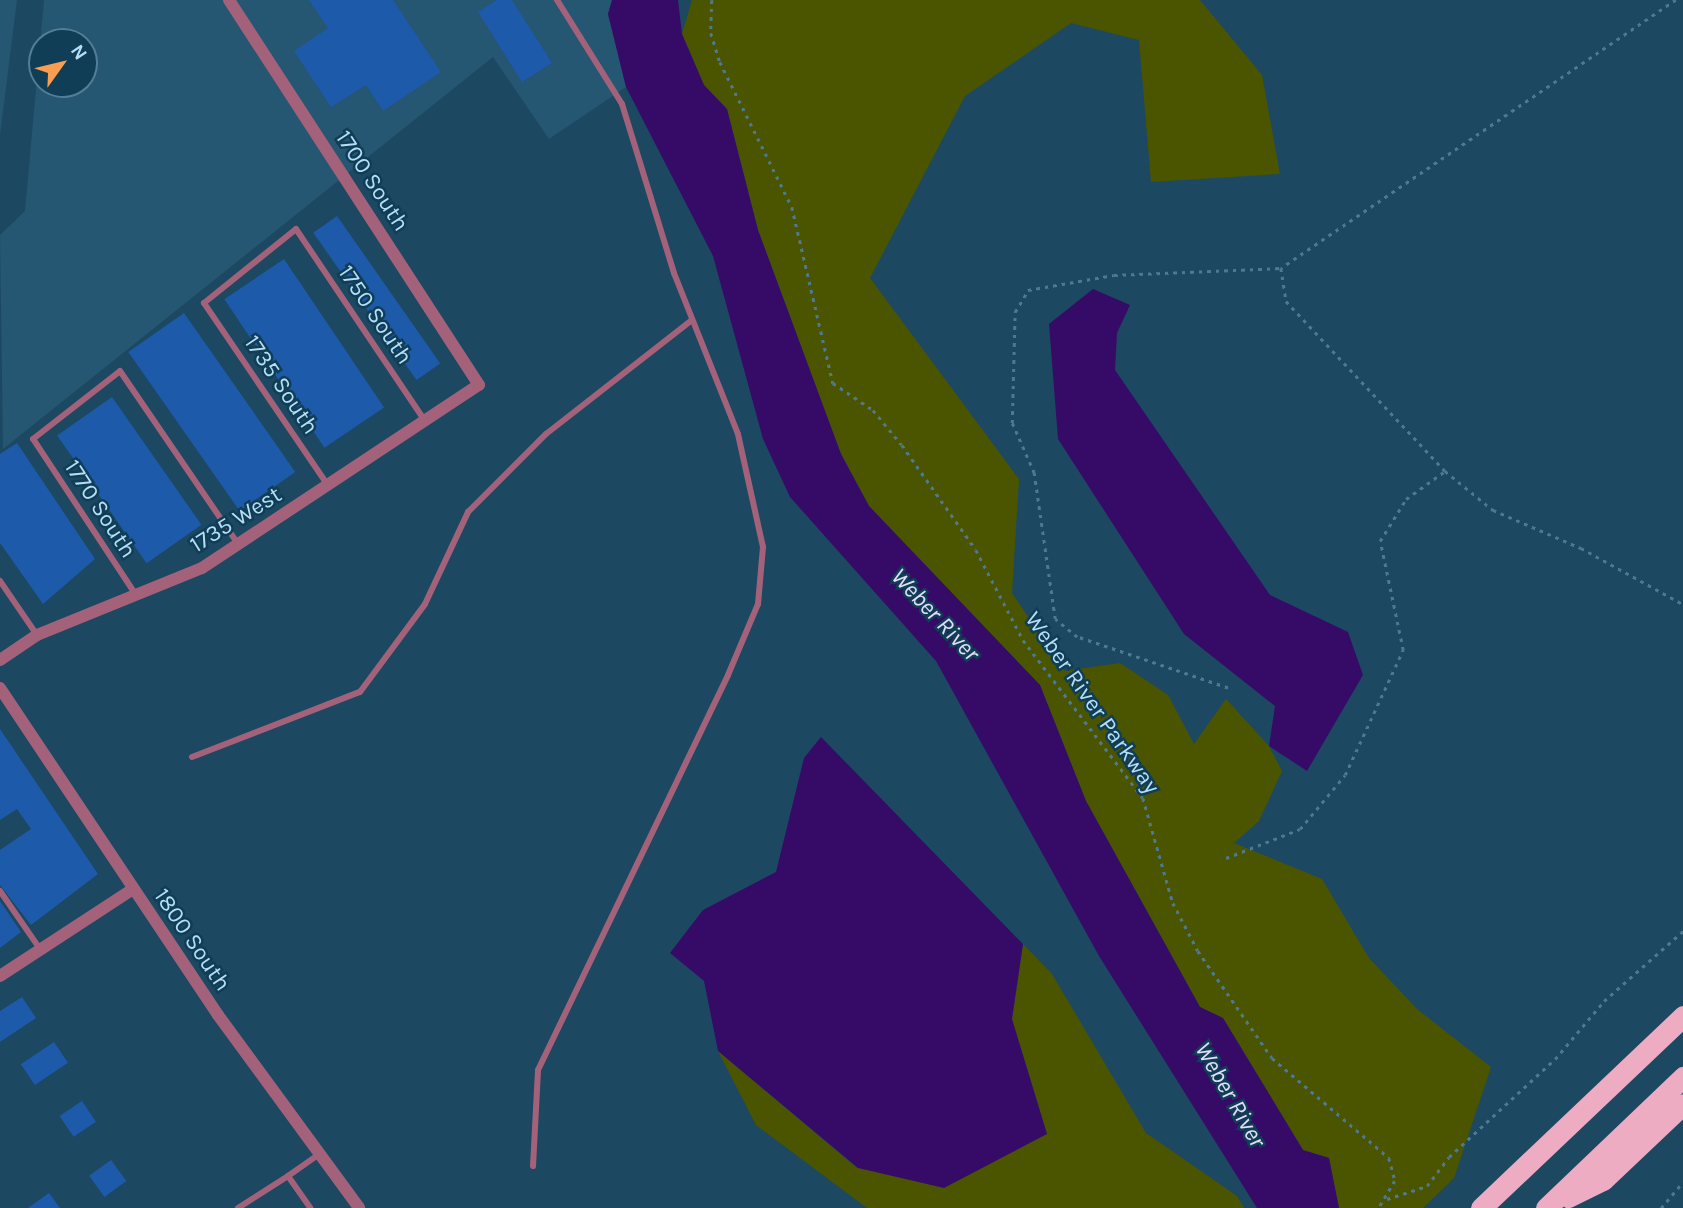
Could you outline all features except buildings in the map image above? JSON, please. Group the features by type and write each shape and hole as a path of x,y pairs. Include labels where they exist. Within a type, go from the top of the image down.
{"highway":[{"path":"1481,1208 1683,1016"},
{"path":"1547,1208 1683,1077"},
{"path":"1547,1208 1602,1180 1683,1104"}],"street":[{"name":"1700 South","path":"229,0 479,384"},
{"name":"1735 West","path":"0,660 37,635 138,598 239,546 479,384"},
{"name":"1800 South","path":"0,688 218,1015 322,1153 359,1208"},
{"path":"0,976 133,889"}],"lane":[{"path":"533,1166 538,1070 758,604 764,547 738,434 692,320 622,104 557,0"},
{"name":"1735 South","path":"296,229 204,303 328,486"},
{"name":"1750 South","path":"296,229 425,421"},
{"path":"192,757 360,692 425,604 468,512 546,434 692,320"},
{"name":"1770 South","path":"138,598 33,439 120,371 239,546"},
{"path":"0,581 37,635"},
{"path":"0,891 40,949"},
{"path":"238,1208 322,1153"},
{"path":"288,1176 310,1208"}],"path":[{"name":"Weber River Parkway","path":"712,0 711,33 720,62 792,207 833,383 873,410 902,445 976,550 1023,640 1143,798 1180,915 1272,1058 1389,1158 1395,1181 1387,1199"},
{"path":"1228,688 1077,637 1055,619 1034,473 1013,423 1015,312 1028,290 1114,275 1281,268 1676,0"},
{"path":"1281,268 1286,301 1445,471 1493,509 1581,548 1683,604"},
{"path":"1226,858 1300,829 1345,775 1403,650 1380,541 1406,499 1445,471"},
{"path":"1379,1208 1387,1199 1427,1186 1449,1157 1555,1059 1604,1000 1683,931"},
{"path":"1661,1208 1683,1182"}],"shaded area":[{"path":"0,0 17,0 0,135"},
{"path":"44,0 612,0 608,14 626,87 549,139 493,57 3,449 0,235 25,211 35,98 98,98 98,28 41,28"}],"green space":[{"path":"692,0 1200,0 1262,75 1280,174 1151,182 1139,40 1071,23 965,96 870,278 1019,479 1012,593 1065,671 1120,663 1168,695 1194,744 1226,699 1269,746 1282,771 1259,821 1234,843 1322,879 1369,958 1417,1009 1491,1067 1454,1178 1423,1208 1339,1208 1329,1158 1303,1150 1223,1018 1200,1007 1086,801 1040,685 869,506 841,454 758,230 727,109 704,85 682,34"},
{"path":"1023,944 1052,974 1146,1133 1237,1196 1244,1208 867,1208 756,1125 718,1051 857,1168 1047,1134 1012,1019"}],"water":[{"name":"Weber River","path":"612,0 678,0 682,34 704,85 727,109 758,230 841,454 869,506 1040,685 1086,801 1200,1007 1223,1018 1303,1150 1329,1158 1339,1208 1257,1208 1099,956 936,661 790,497 763,439 713,256 626,87 608,14"},
{"path":"1093,289 1130,305 1117,333 1115,370 1270,595 1348,632 1363,675 1307,771 1269,746 1275,706 1184,634 1058,439 1049,324"},
{"path":"821,737 1023,944 1012,1019 1047,1134 944,1188 858,1168 718,1051 704,981 670,953 703,910 776,872 804,758"}]}
